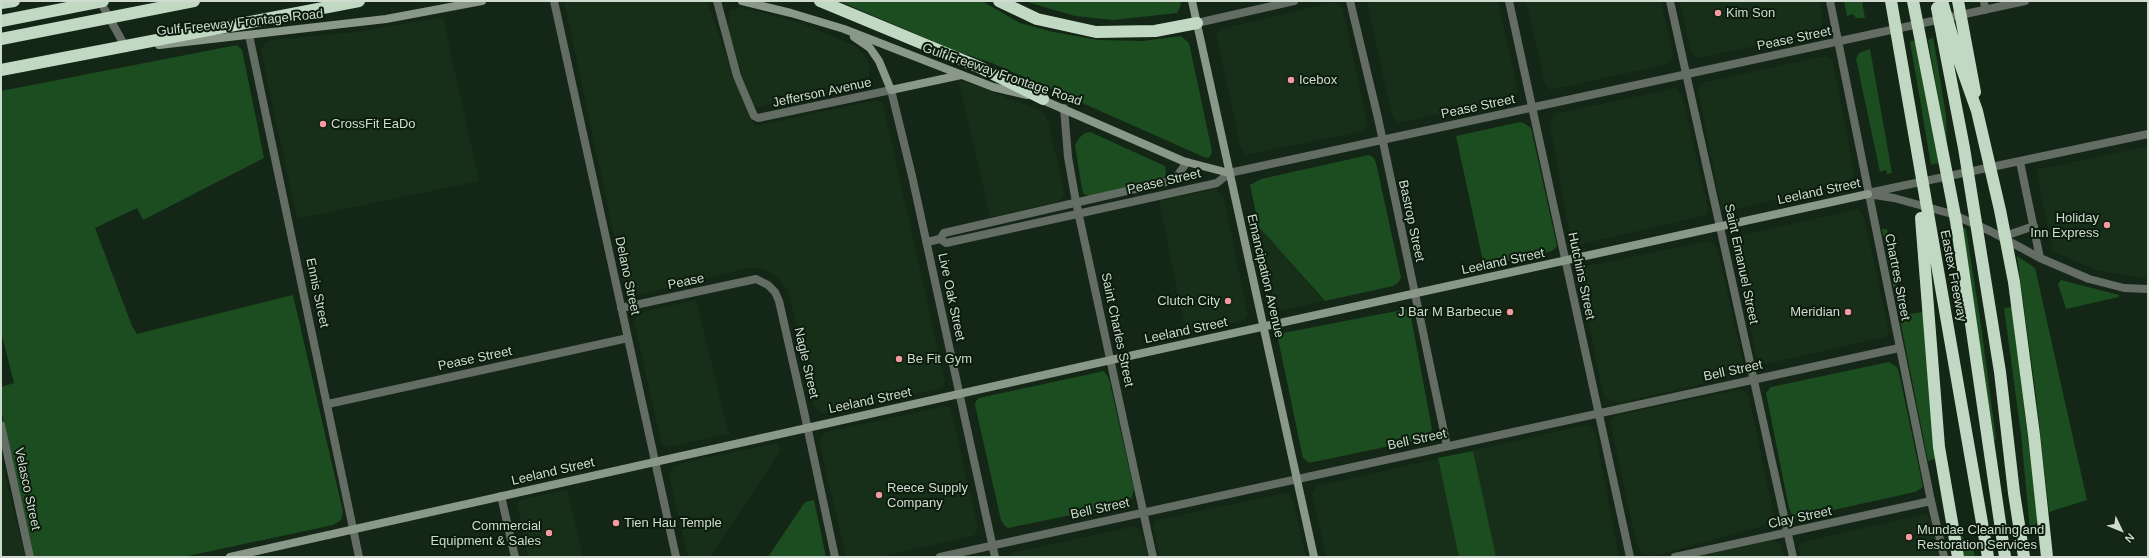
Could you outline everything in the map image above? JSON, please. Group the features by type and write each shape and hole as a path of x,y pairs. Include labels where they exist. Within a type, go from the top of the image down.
{"highway":[{"path":"1,4 14,1"},
{"path":"1,21 103,1"},
{"path":"1,39 194,1"},
{"path":"1,70 359,1"},
{"path":"820,1 979,67 1043,99"},
{"path":"999,1 1037,19 1096,32 1155,31 1197,23"},
{"name":"Eastex Freeway","path":"1891,1 1988,557"},
{"path":"1913,1 1956,221 2005,557"},
{"path":"1935,1 1964,148 2000,372 2014,493 2024,557"},
{"path":"1942,1 1960,63 1977,112 2000,210 2014,282 2033,428 2047,557"},
{"path":"1958,1 1973,75 1977,112"},
{"path":"1916,149 1939,448 1958,557"}],"main road":[{"name":"Gulf Freeway Frontage Road","path":"1,73 126,48 386,19 482,1"},
{"name":"Gulf Freeway Frontage Road","path":"742,1 791,13 844,29 993,87 1043,99 1187,162 1229,174"},
{"name":"Emancipation Avenue","path":"1192,1 1314,557"},
{"path":"844,29 870,48 879,61 891,90 962,75"},
{"name":"Leeland Street","path":"230,557 808,427 1868,194"}],"street":[{"path":"100,1 126,48"},
{"name":"Delano Street","path":"554,1 676,557"},
{"name":"Jefferson Avenue","path":"717,1 737,76 754,116 758,118 891,90"},
{"path":"1197,23 1294,1"},
{"name":"Bastrop Street","path":"1350,1 1382,140 1447,446"},
{"name":"Hutchins Street","path":"1509,1 1630,557"},
{"name":"Saint Emanuel Street","path":"1670,1 1792,557"},
{"name":"Chartres Street","path":"1830,1 1899,348 1944,557"},
{"path":"1984,1 1985,10"},
{"name":"Pease Street","path":"940,239 946,244 1216,183 1229,174 2025,1"},
{"name":"Ennis Street","path":"249,35 328,404 359,557"},
{"name":"Live Oak Street","path":"891,90 927,242 995,557"},
{"name":"Saint Charles Street","path":"1064,108 1068,157 1076,202 1153,557"},
{"name":"Leeland Street","path":"1868,194 1898,186 2020,162 2148,134"},
{"name":"Pease Street","path":"927,242 940,239 944,234 1170,181 1180,173 1187,162"},
{"path":"2020,162 2040,258"},
{"path":"1868,194 1894,198 1952,214 2002,237 2040,258 2089,279 2124,288 2148,289"},
{"path":"2002,237 2034,226"},
{"name":"Pease","path":"621,308 756,279"},
{"name":"Nagle Street","path":"756,279 768,285 775,292 779,301 808,427 835,557"},
{"name":"Pease Street","path":"328,404 628,338"},
{"name":"Bell Street","path":"940,557 1753,378 1899,348"},
{"name":"Velasco Street","path":"1,425 30,557"},
{"path":"501,496 515,557"},
{"name":"Clay Street","path":"1675,557 1931,501"}],"shaded area":[{"path":"564,1 704,1 707,3 742,97 755,126 877,100 883,103 945,382 942,388 824,414 820,412 813,404 788,290 775,275 763,269 748,268 638,295 631,293 624,283"},
{"path":"1369,1 1498,1 1518,91 1516,95 1509,100 1397,123 1392,116 1368,7"},
{"path":"1526,1 1661,1 1673,55 1671,60 1664,65 1550,90 1545,84"},
{"path":"1679,1 1819,1 1823,23 1817,33 1698,58 1691,52"},
{"path":"1335,2 1343,9 1367,123 1366,127 1359,132 1245,155 1240,146 1216,34 1220,29"},
{"path":"740,7 801,23 856,46 867,59 870,68 869,80 865,86 858,89 757,107 753,106 733,51 727,29 730,11"},
{"path":"443,17 479,181 297,219 262,56 261,49 265,43 272,40 358,32"},
{"path":"1825,56 1831,59 1833,63 1854,171 1853,178 1729,212 1723,211 1721,209 1698,89 1705,82"},
{"path":"959,82 967,82 1041,111 1045,115 1048,121 1065,194 1062,199 1057,202 990,217"},
{"path":"1676,88 1682,95 1708,207 1707,215 1578,245 1573,244 1571,241 1550,126 1553,116 1558,113"},
{"path":"2148,146 2148,279 2099,271 2053,252 2036,170"},
{"path":"1216,189 1224,197 1248,316 1242,321 1186,334 1159,201"},
{"path":"1858,209 1864,217 1889,331 1887,335 1885,337 1766,364 1760,363 1757,359 1731,245 1733,237"},
{"path":"1259,227 1325,301 1284,310 1276,307 1274,304"},
{"path":"1709,241 1717,247 1744,367 1742,372 1734,376 1620,403 1607,399 1603,394 1578,271 1582,267"},
{"path":"696,300 729,434 667,447 661,443 634,321 639,313"},
{"path":"1742,389 1749,397 1775,520 1774,523 1653,556 1641,553 1636,542 1610,421 1617,415"},
{"path":"945,406 950,407 952,413 978,528 976,533 973,536 878,557 846,557 819,442 822,435 826,432"},
{"path":"1585,425 1590,426 1596,435 1619,557 1326,557 1312,494 1317,486"},
{"path":"778,443 780,451 710,557 688,557 669,477 673,467 686,462"},
{"path":"1,459 25,557 1,557"},
{"path":"567,489 583,557 528,557 517,503 521,500"},
{"path":"1286,493 1290,495 1293,500 1306,557 1160,557 1153,526 1154,522 1157,520"},
{"path":"1925,514 1931,520 1939,557 1801,557 1798,546 1802,542"},
{"path":"1131,527 1137,527 1141,531 1148,557 1009,557 1015,552"},
{"path":"1774,540 1781,545 1784,557 1693,557"}],"green space":[{"path":"839,1 982,1 1020,23 1049,31 1098,40 1143,41 1181,36 1189,43 1212,151 1211,155 1208,158 1204,157 992,63 956,51"},
{"path":"1024,1 1180,1 1181,5 1177,13 1113,20 1075,16"},
{"path":"1844,1 1862,1 1865,18 1856,18 1853,14 1847,16"},
{"path":"1933,37 1946,115 1947,147 1928,40"},
{"path":"1910,41 1915,41 1936,142 1939,163 1931,165"},
{"path":"237,45 242,50 264,158 143,220 137,208 95,228 132,326 137,334 293,295 343,512 341,520 333,525 183,557 34,557 1,409 1,387 14,383 1,332 1,91"},
{"path":"1870,49 1892,173 1887,174 1886,170 1880,172 1856,59 1859,53"},
{"path":"1520,122 1531,128 1557,246 1552,251 1484,266 1456,136"},
{"path":"1090,132 1165,166 1166,174 1164,178 1090,196 1084,194 1075,145 1079,138 1085,133"},
{"path":"1369,155 1374,158 1376,163 1401,277 1399,282 1393,286 1325,301 1259,227 1250,185 1261,179"},
{"path":"1962,227 1966,229 1981,325 1996,439 1994,440"},
{"path":"1882,229 1887,229 1903,315 1923,312 1935,459 1928,461"},
{"path":"2017,256 2035,268 2087,500 2049,512 2036,396"},
{"path":"2061,280 2119,295 2119,297 2066,309 2058,284"},
{"path":"2012,307 2038,521 2030,530 2021,434 2004,308"},
{"path":"1407,309 1411,317 1432,429 1429,436 1423,439 1309,463 1303,458 1278,339 1279,336 1283,333"},
{"path":"1889,362 1897,367 1899,373 1923,487 1915,492 1797,518 1793,517 1789,508 1766,393 1771,387"},
{"path":"1104,371 1109,379 1134,490 1131,499 1125,504 1008,528 1001,520 975,405 976,401 979,398"},
{"path":"1473,451 1496,557 1459,557 1438,458"},
{"path":"814,500 826,557 768,557 805,502"},
{"path":"1958,530 1964,539 1972,541 1975,557 1964,557"}],"place":[{"name":"Kim Son","path":"1718,13"},
{"name":"Icebox","path":"1291,80"},
{"name":"CrossFit EaDo","path":"323,124"},
{"name":"Holiday Inn Express","path":"2107,225"},
{"name":"Clutch City","path":"1228,301"},
{"name":"J Bar M Barbecue","path":"1510,312"},
{"name":"Meridian","path":"1848,312"},
{"name":"Be Fit Gym","path":"899,359"},
{"name":"Reece Supply Company","path":"879,495"},
{"name":"Tien Hau Temple","path":"616,523"},
{"name":"Commercial Equipment & Sales","path":"549,533"},
{"name":"Mundae Cleaning and Restoration Services","path":"1909,537"}]}
